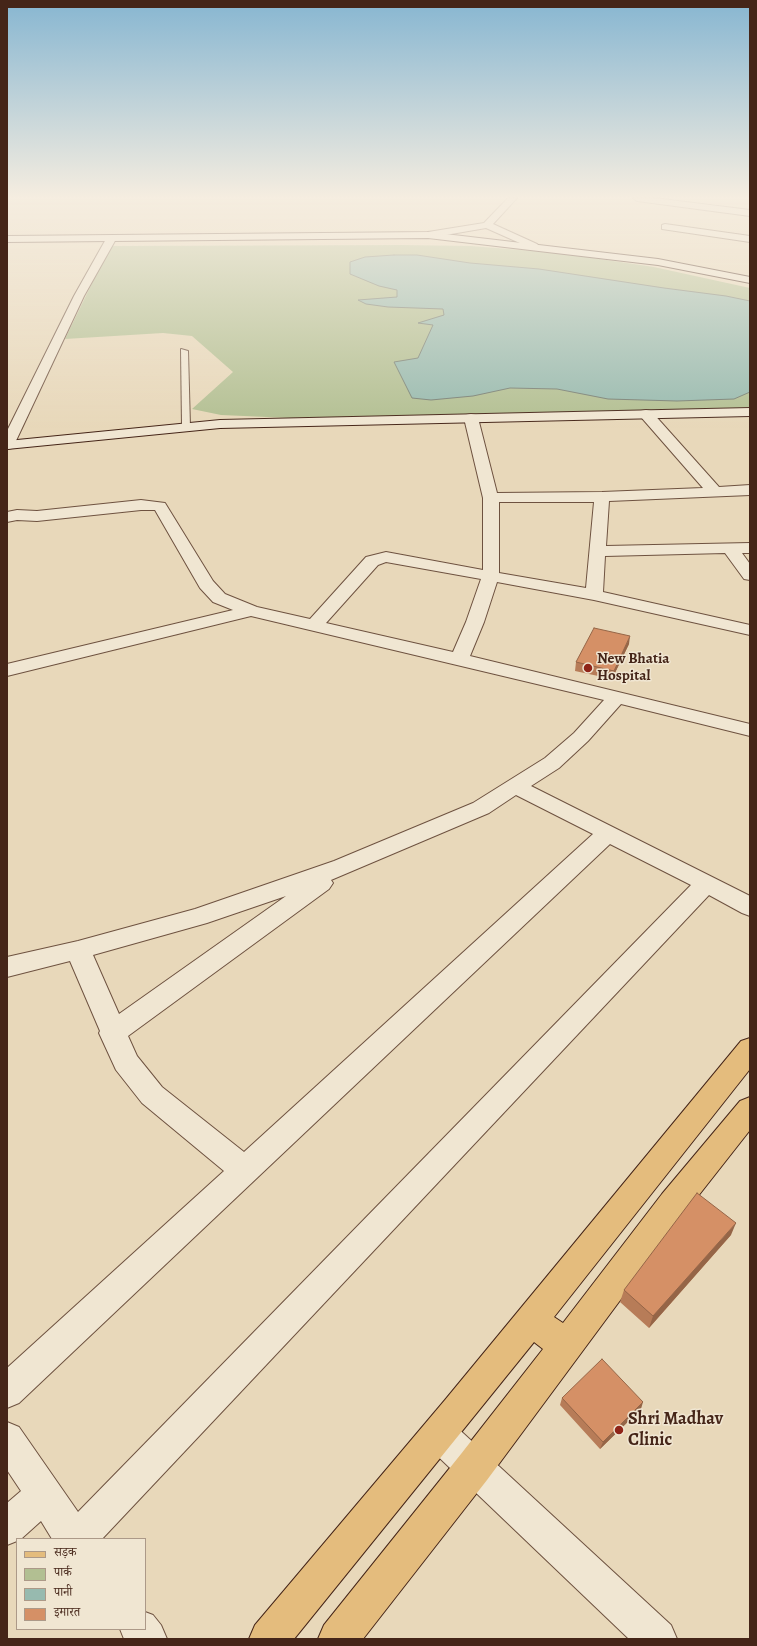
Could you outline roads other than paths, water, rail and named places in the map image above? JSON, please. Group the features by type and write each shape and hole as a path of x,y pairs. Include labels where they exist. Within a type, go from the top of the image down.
{"main road":[{"path":"269,1639 439,1434 750,1049"},
{"path":"338,1639 474,1467 673,1204 750,1109"},
{"path":"531,1320 566,1345"}],"street":[{"path":"7,445 79,296 91,275"},
{"path":"723,275 750,280"},
{"path":"7,445 186,427 259,422 750,412"},
{"path":"646,414 716,492"},
{"path":"459,659 475,622 491,575 491,498 471,418"},
{"path":"491,498 748,492"},
{"path":"594,595 599,551 602,496"},
{"path":"10,514 37,516 140,505 160,506 206,584 219,598 251,611 459,659 750,730"},
{"path":"599,551 750,548"},
{"path":"730,549 750,576"},
{"path":"314,626 372,561 386,557 594,595 750,630"},
{"path":"7,670 251,611"},
{"path":"7,967 78,950 199,917 342,867 481,808 552,763 582,737 617,697"},
{"path":"515,786 707,883 750,907"},
{"path":"7,1390 246,1171 608,834"},
{"path":"112,1033 342,867"},
{"path":"77,1538 707,883"},
{"path":"78,950 112,1033 126,1062 152,1095 246,1171"},
{"path":"439,1434 657,1639"},
{"path":"7,1439 75,1538"},
{"path":"7,1527 44,1494"},
{"path":"140,1630 147,1639"}],"lane":[{"path":"184,351 186,427"}],"water":[{"path":"352,275 577,275 726,296 750,301 750,392 734,399 677,401 608,399 557,389 510,388 473,396 431,400 412,398 394,362 418,358 433,325 418,323 444,315 443,309 388,307 366,304 358,300 397,297 397,290 379,286"}],"place":[{"name":"New Bhatia Hospital","path":"588,668"},
{"name":"Shri Madhav Clinic","path":"619,1430"}]}
